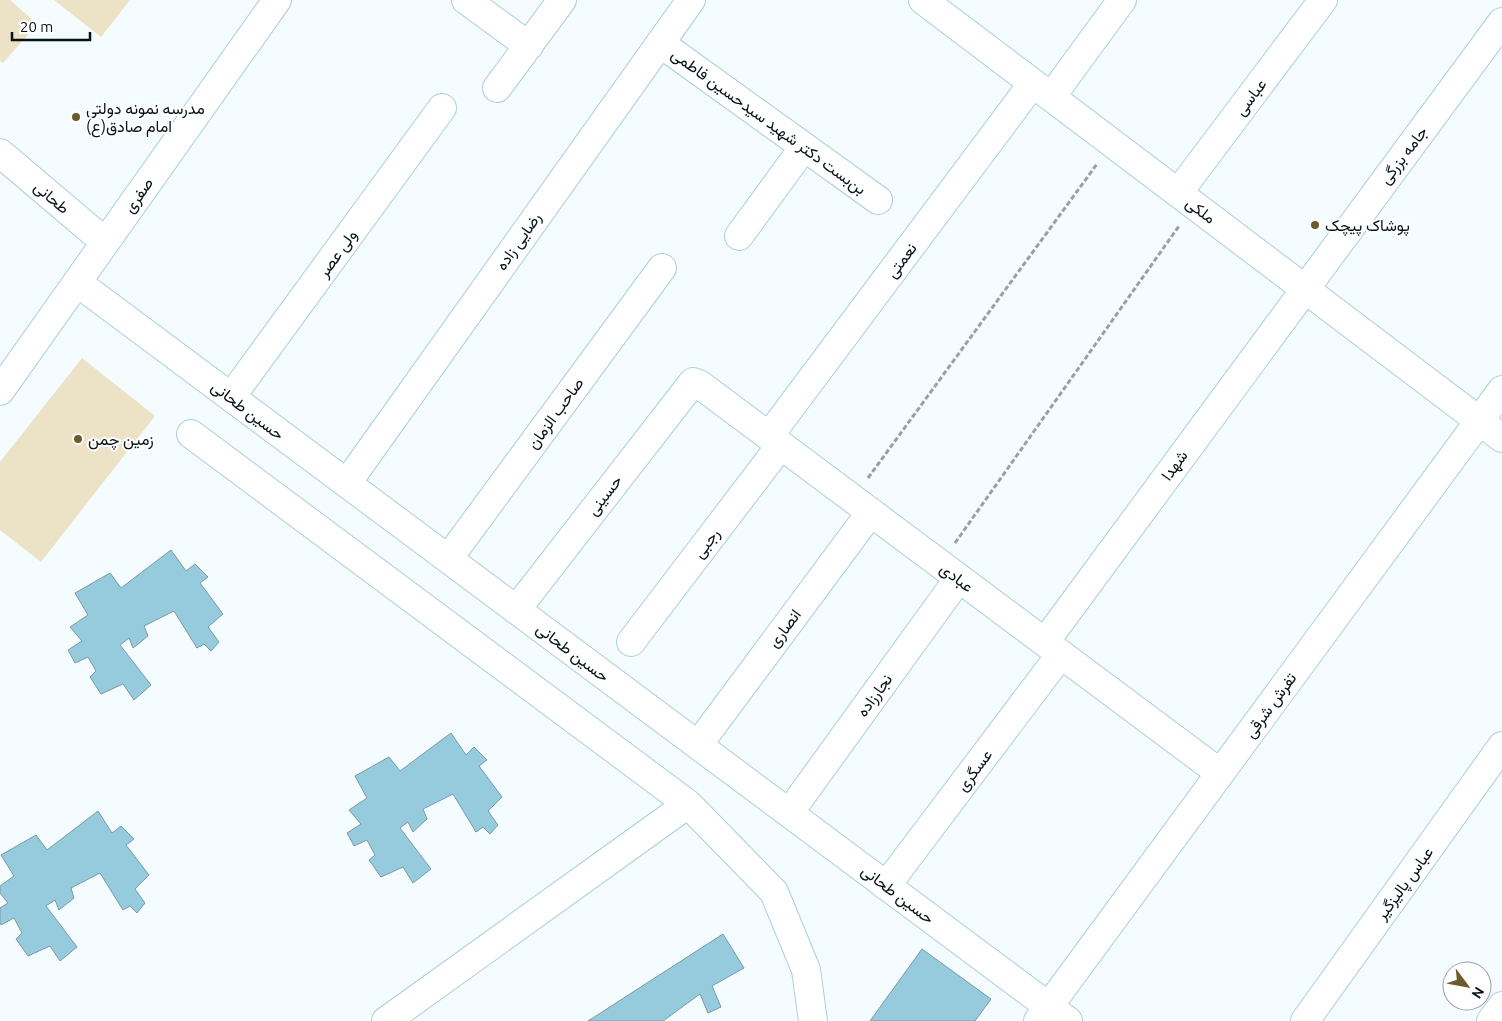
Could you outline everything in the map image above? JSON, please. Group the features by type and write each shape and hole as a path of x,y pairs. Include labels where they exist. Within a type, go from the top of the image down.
{"street":[{"name":"صفری","path":"0,391 277,0"},
{"path":"466,0 529,46"},
{"path":"497,88 562,0"},
{"name":"رضایی زاده","path":"347,483 691,0"},
{"name":"ملکی","path":"924,0 1502,438"},
{"name":"نعمتی","path":"775,440 1042,90 1122,0"},
{"name":"عباسی","path":"1186,199 1323,0"},
{"name":"جامه بزرگی","path":"1304,288 1502,22"},
{"name":"بن‌بست دکتر شهید سیدحسین فاطمی","path":"660,43 878,200"},
{"name":"ولی عصر","path":"232,397 442,108"},
{"path":"739,236 804,147"},
{"name":"طحانی","path":"0,153 105,242"},
{"name":"صاحب الزمان","path":"448,559 662,268"},
{"name":"حسین طحانی","path":"78,283 789,813 1052,1016"},
{"name":"شهدا","path":"1053,648 1304,288"},
{"name":"عبادی","path":"693,382 700,384 1220,773"},
{"name":"حسینی","path":"516,610 693,382"},
{"name":"تفرش شرقی","path":"1052,1016 1220,773 1502,390"},
{"path":"191,434 688,804 774,892 806,970 813,1021"},
{"name":"رجبی","path":"630,642 775,440"},
{"name":"انصاری","path":"698,745 862,505"},
{"name":"نجارزاده","path":"789,813 950,571"},
{"name":"عسگری","path":"886,886 1053,648"},
{"name":"عباس پالیزگیر","path":"1305,1021 1502,746"},
{"path":"386,1021 688,804"},
{"path":"1492,1021 1502,1006"}],"path":[{"path":"862,505 1112,143"},
{"path":"950,571 1186,199"}],"shaded area":[{"path":"0,0 10,0 37,24 3,63 0,61"},
{"path":"54,0 130,0 101,37"},
{"name":"زمین چمن","path":"82,358 155,416 41,562 0,530 0,462"}],"building":[{"path":"171,550 186,571 195,564 208,577 200,583 223,614 208,627 219,642 211,651 204,644 197,648 174,611 144,626 148,636 133,648 129,638 120,645 151,685 134,700 123,684 101,694 90,677 96,671 88,657 75,663 68,650 82,641 70,627 88,615 75,593 110,573 121,588"},
{"path":"451,733 466,755 474,747 487,760 479,766 502,797 488,811 498,825 490,834 483,827 476,832 453,794 423,809 427,819 413,832 408,822 400,828 431,869 413,883 403,867 381,877 369,860 375,855 367,840 354,846 347,833 361,824 349,810 367,798 355,776 389,757 400,771"},
{"path":"98,811 112,833 121,826 134,839 126,845 149,875 135,889 145,903 137,913 130,906 123,910 100,873 71,888 74,898 59,910 55,900 46,906 77,947 60,961 50,946 28,956 16,939 22,933 14,918 1,925 0,923 0,908 8,903 0,893 0,886 14,876 1,855 36,835 47,850"},
{"path":"723,934 744,968 712,986 721,1007 708,1013 700,994 663,1021 588,1021"},
{"path":"922,949 991,999 975,1021 870,1021"}],"place":[{"name":"مدرسه نمونه دولتی امام صادق(ع)","path":"76,117"},
{"name":"پوشاک پیچک","path":"1315,225"},
{"name":"زمین چمن","path":"78,439"}]}
